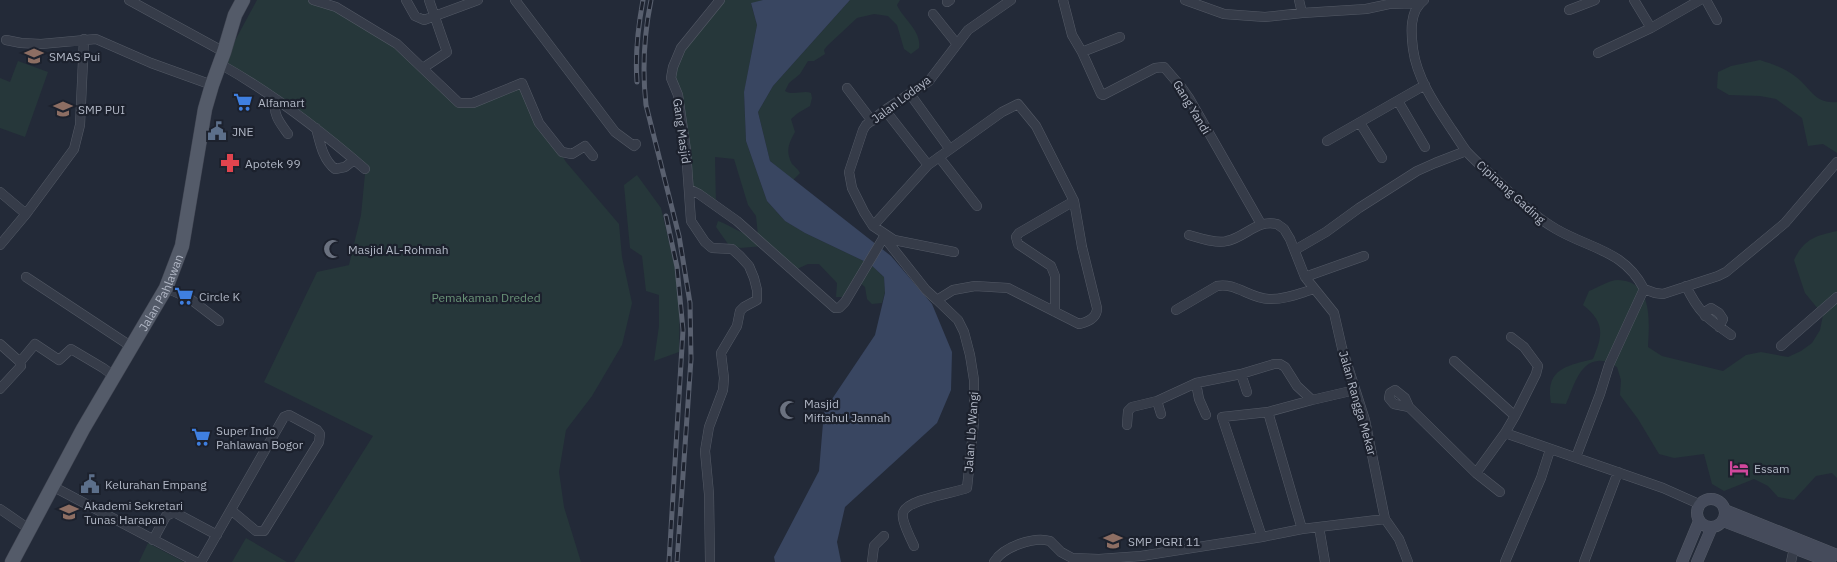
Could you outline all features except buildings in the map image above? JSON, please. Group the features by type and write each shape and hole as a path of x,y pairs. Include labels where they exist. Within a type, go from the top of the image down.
{"main road":[{"name":"Jalan Pahlawan","path":"12,562 52,486 166,288 182,246 205,109 234,15 243,0"}],"street":[{"path":"129,0 222,58 316,128 365,169"},
{"path":"313,0 336,7 397,44 459,103 473,102 522,83 539,123 562,152 572,154 585,146 593,156"},
{"path":"336,7 344,0"},
{"path":"406,0 415,16 424,20 478,0"},
{"path":"423,68 447,52 437,28 436,16 429,0"},
{"path":"515,0 616,132 634,146 636,144"},
{"name":"Gang Masjid","path":"710,562 709,494 705,451 709,427 723,390 724,378 721,353 737,326 740,312 744,307 757,300 757,290 749,266 740,256 732,249 712,248 705,242 691,221 681,115 678,95 671,78 673,67 687,38 720,0"},
{"name":"Jalan Lodaya","path":"954,252 894,240 885,236 874,226 864,212 852,188 849,172 863,130 885,110 929,81 968,30 1011,0"},
{"path":"1063,0 1072,35 1082,52 1120,37"},
{"path":"1185,0 1224,14 1265,17 1366,9 1389,4 1422,2"},
{"path":"1299,0 1302,13"},
{"path":"1634,0 1651,28"},
{"path":"1598,52 1651,28 1700,0"},
{"path":"1706,0 1716,20"},
{"path":"1569,10 1588,1"},
{"name":"Cipinang Gading","path":"1422,2 1412,21 1411,36 1417,68 1425,85 1466,151 1525,207 1544,222 1572,237 1605,250 1618,258 1638,276 1644,289"},
{"path":"933,14 958,44"},
{"path":"0,245 65,162 76,142 80,125 84,39"},
{"path":"6,40 41,44 96,39 151,63 212,85"},
{"name":"Gang Yandi","path":"1082,52 1103,95 1155,68 1164,67 1189,98 1260,224"},
{"path":"1327,141 1425,85"},
{"path":"847,88 872,121"},
{"path":"910,94 949,148"},
{"path":"276,100 274,107 277,118 288,134"},
{"path":"1398,101 1425,146"},
{"path":"689,189 700,194 737,221 835,308 839,308 845,302 885,236 926,290 937,300 953,290 975,286 1008,288 1079,324 1088,322 1097,314 1097,305 1082,247 1074,201 1036,126 1020,105 1016,104 949,148 928,165 874,226"},
{"path":"885,110 928,165"},
{"path":"1360,123 1382,158"},
{"path":"316,128 326,158 332,167 336,169 345,167 354,160"},
{"path":"1294,250 1326,232 1359,208 1418,171 1466,151"},
{"path":"939,157 977,206"},
{"path":"1576,457 1609,365 1644,289 1663,294 1718,276 1743,258 1784,223 1837,162"},
{"path":"0,192 26,214"},
{"path":"1055,312 1054,270 1018,244 1016,236 1074,201"},
{"path":"1189,235 1225,242 1247,233 1260,224"},
{"name":"Jalan Rangga Mekar","path":"1260,224 1277,224 1284,230 1305,277 1334,313 1365,420 1385,520 1399,539 1408,562"},
{"path":"1305,277 1364,256"},
{"path":"26,277 132,347"},
{"path":"1176,310 1217,286 1223,285 1230,285 1252,296 1270,300 1314,289"},
{"path":"1686,286 1697,307 1705,316 1731,335"},
{"path":"166,288 189,298 219,320"},
{"path":"1781,346 1837,297"},
{"name":"Jalan Lb Wangi","path":"914,546 903,517 903,512 906,508 918,502 967,488 973,429 974,380 967,343 958,320 937,300"},
{"path":"1476,473 1505,433 1536,374 1538,366 1524,348 1511,336"},
{"path":"0,344 20,362"},
{"path":"0,389 20,368 20,362 35,344 59,360 71,349 114,376"},
{"path":"1454,361 1515,416"},
{"path":"1127,426 1127,414 1131,408 1157,401 1196,383 1241,374 1274,364 1280,364 1285,367 1297,386 1312,400"},
{"path":"1241,374 1247,392"},
{"path":"1196,383 1199,399 1206,414"},
{"path":"1262,538 1222,417 1268,412 1355,390"},
{"path":"1157,401 1161,414"},
{"path":"1409,407 1476,473 1500,492"},
{"path":"1268,412 1302,529"},
{"path":"201,562 284,417 286,415 291,416 317,430 320,434 319,442 264,531 256,531 231,510"},
{"path":"1505,433 1663,488 1699,504"},
{"path":"1505,562 1550,450"},
{"path":"1584,562 1618,472"},
{"path":"52,486 196,562"},
{"path":"1682,562 1699,521 1697,513 1699,504 1707,499 1717,499 1724,506 1724,516 1712,527 1697,562"},
{"path":"0,509 29,529"},
{"path":"153,540 166,516 174,512 217,535"},
{"path":"1724,516 1830,562"},
{"path":"1724,516 1837,555"},
{"path":"994,562 999,555 1006,551 1026,542 1040,540 1050,541 1061,552 1078,560 1142,559 1302,529 1385,520"},
{"path":"1699,521 1712,527"},
{"path":"1319,527 1325,562"},
{"path":"872,562 874,546 884,536"},
{"path":"1791,562 1794,548"}],"green space":[{"name":"Pemakaman Dreded","path":"257,0 312,0 356,17 417,57 459,103 523,80 543,124 566,162 619,224 622,257 632,303 622,345 592,396 566,430 559,472 564,507 581,562 294,562 373,436 264,382 317,272 349,265 361,215 365,174 313,123 224,61"},
{"path":"720,0 763,0 751,4 757,25 744,93 746,141 767,201 785,221 805,233 870,264 884,277 885,292 882,303 872,304 867,299 865,287 860,283 842,297 836,297 837,283 819,264 808,264 797,269 765,246 740,248 728,244 716,227 718,221 743,233 758,236 756,216 748,205 734,159 715,157 716,206 689,189 673,67"},
{"path":"850,0 900,0 897,5 918,36 919,48 911,54 904,49 897,25 888,16 874,14 857,18 827,46 824,50 825,54 814,61 808,61 800,74 789,83 785,91 791,93 811,93 812,98 810,106 791,119 795,132 788,151 792,164 800,173 793,180 770,161 758,112 773,86"},
{"path":"1760,60 1792,74 1818,98 1829,102 1837,102 1837,153 1823,144 1808,146 1802,118 1776,99 1760,96 1729,95 1717,88 1718,72 1731,66"},
{"path":"18,61 48,72 25,137 0,128 0,78 10,82"},
{"path":"637,175 661,208 680,289 679,352 654,361 659,326 659,295 646,291 642,256 630,248 624,185"},
{"path":"1837,231 1837,478 1832,473 1816,476 1794,500 1778,497 1768,486 1754,479 1724,491 1712,484 1704,454 1674,458 1659,454 1638,419 1620,395 1621,380 1617,367 1605,362 1591,363 1581,371 1566,404 1551,403 1551,383 1555,376 1566,367 1593,359 1599,343 1600,329 1595,317 1583,305 1589,291 1614,280 1630,282 1644,295 1649,327 1648,347 1662,356 1723,371 1746,355 1761,352 1788,357 1801,351 1812,343 1820,330 1823,315 1805,293 1794,260 1806,243 1822,235"},
{"path":"246,538 287,562 232,562"},
{"path":"148,543 184,562 139,562"}],"water":[{"path":"763,0 850,0 773,86 758,112 770,161 891,256 932,304 952,352 951,390 937,423 845,507 837,542 841,562 775,562 774,557 819,471 824,411 875,335 885,293 884,277 870,264 805,233 785,221 767,201 746,141 744,92 757,25 751,3"}],"railway":[{"path":"637,82 637,41 643,0"},
{"path":"651,0 644,52 646,105 679,236 690,303 691,359 677,562"},
{"path":"666,216 677,267 683,330 669,562"}],"place":[{"name":"SMAS Pui","path":"34,56"},
{"name":"Alfamart","path":"243,102"},
{"name":"SMP PUI","path":"63,109"},
{"name":"JNE","path":"217,131"},
{"name":"Apotek 99","path":"230,163"},
{"name":"Masjid AL-Rohmah","path":"333,249"},
{"name":"Circle K","path":"184,296"},
{"name":"Masjid Miftahul Jannah","path":"789,410"},
{"name":"Super Indo Pahlawan Bogor","path":"201,437"},
{"name":"Essam","path":"1739,468"},
{"name":"Kelurahan Empang","path":"90,484"},
{"name":"Akademi Sekretari Tunas Harapan","path":"69,512"},
{"name":"SMP PGRI 11","path":"1113,541"}]}
